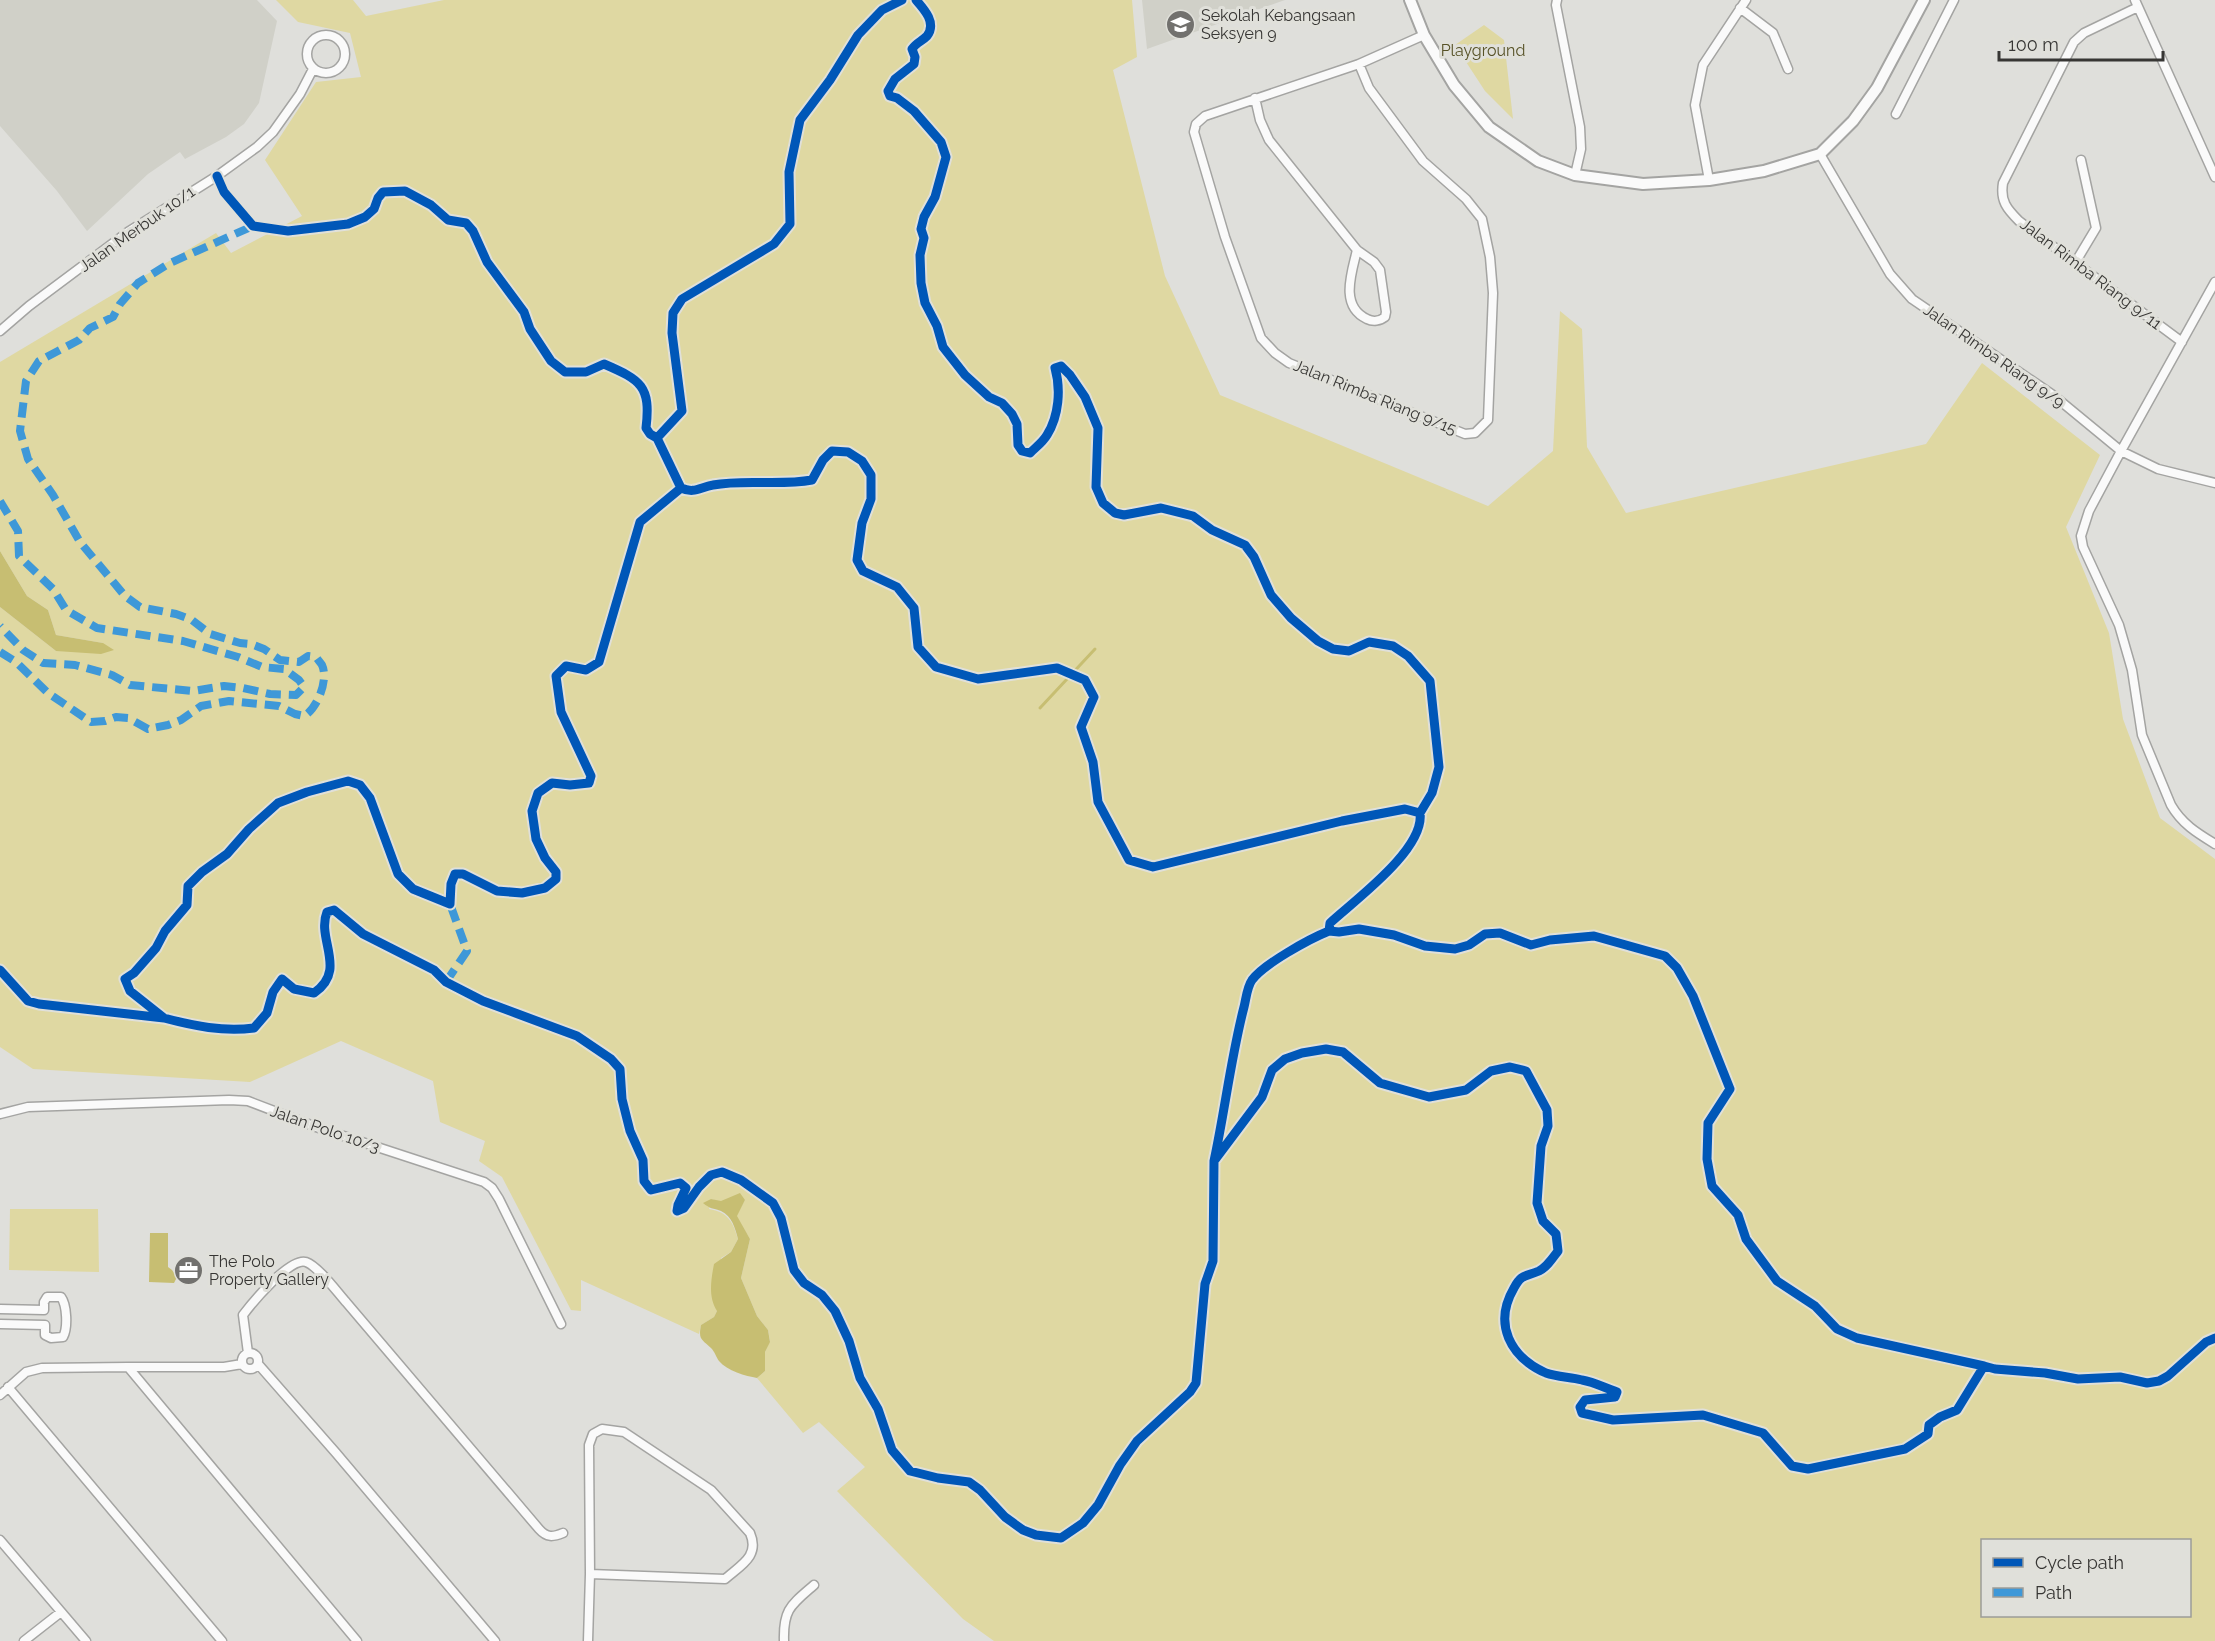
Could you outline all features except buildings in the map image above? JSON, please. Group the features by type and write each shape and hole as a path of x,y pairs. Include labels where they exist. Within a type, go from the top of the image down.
{"street":[{"path":"1410,0 1424,35 1454,85 1489,127 1538,161 1575,175 1643,184 1709,180 1764,171 1820,154 1853,121 1877,88 1923,0"},
{"path":"1557,0 1556,5 1580,127 1581,149 1575,175"},
{"path":"1709,180 1695,105 1703,65 1746,0"},
{"path":"1896,114 1954,0"},
{"path":"2137,4 2215,177"},
{"name":"Jalan Rimba Riang 9/11","path":"2137,4 2084,33 2074,42 2003,183 2001,193 2007,208 2019,221 2182,342"},
{"path":"1740,8 1773,33 1788,69"},
{"path":"325,34 331,35 342,43 346,55 344,62 336,71 324,74 313,69 309,63 307,51 313,39 325,34"},
{"name":"Jalan Rimba Riang 9/15","path":"1359,64 1370,88 1423,161 1466,199 1482,219 1490,257 1493,293 1488,420 1475,433 1465,434 1289,363 1275,353 1261,338 1225,237 1194,132 1196,124 1206,116 1359,64 1424,35"},
{"name":"Jalan Merbuk 10/1","path":"0,331 28,306 128,232 217,176 257,147 273,132 300,94 313,69"},
{"path":"1255,98 1260,120 1269,140 1357,250 1374,262 1380,270 1386,312 1385,317 1381,320 1371,321 1362,316 1353,306 1349,296 1348,289 1357,250"},
{"name":"Jalan Rimba Riang 9/9","path":"1820,154 1890,274 1912,299 2053,395 2121,450 2158,469 2215,483"},
{"path":"2075,263 2096,228 2081,159"},
{"path":"2215,282 2121,450 2083,526 2081,536 2083,547 2119,625 2132,670 2142,735 2170,805 2190,829 2215,844"},
{"name":"Jalan Polo 10/3","path":"0,1114 28,1107 248,1101 316,1127 484,1182 492,1188 499,1199 561,1324"},
{"path":"248,1353 243,1315 258,1296 279,1276 300,1262 307,1262 345,1302 544,1535 551,1537 563,1533"},
{"path":"58,1296 63,1299 65,1335 59,1338 45,1335 44,1310 47,1297 58,1296"},
{"path":"0,1309 44,1310"},
{"path":"0,1324 45,1325"},
{"path":"248,1353 256,1356 258,1364 495,1641"},
{"path":"248,1353 242,1358 242,1364 247,1369 258,1364"},
{"path":"0,1395 26,1372 42,1368 224,1368 242,1364"},
{"path":"128,1367 357,1641"},
{"path":"8,1387 222,1641"},
{"path":"588,1641 590,1574 588,1445 593,1434 602,1429 624,1432 711,1490 750,1533 753,1542 754,1549 748,1558 725,1579 590,1574"},
{"path":"0,1540 87,1641"},
{"path":"784,1641 786,1613 814,1585"},
{"path":"24,1641 61,1612"}],"shaded area":[{"path":"0,0 257,0 277,21 259,103 244,124 226,137 185,159 180,152 148,174 87,231 57,191 0,126"},
{"name":"Sekolah Kebangsaan Seksyen 9","path":"1142,0 1285,0 1147,49"},
{"path":"0,551 27,596 48,610 56,635 103,643 114,650 101,654 56,651 0,607"},
{"path":"740,1193 745,1200 737,1216 750,1239 741,1278 757,1316 768,1330 770,1342 765,1352 765,1371 757,1378 722,1365 700,1334 701,1325 714,1317 717,1311 711,1294 714,1264 731,1252 738,1239 728,1216 703,1203 711,1199 721,1201"},
{"path":"150,1233 168,1233 168,1267 177,1277 174,1283 149,1282"}],"green space":[{"path":"276,0 353,0 366,16 444,0 1132,0 1137,57 1113,70 1165,276 1220,395 1488,506 1553,451 1560,311 1582,329 1587,447 1626,513 1926,444 1982,363 2100,455 2066,527 2109,633 2123,719 2160,818 2215,859 2215,1641 994,1641 963,1619 837,1491 865,1467 819,1422 803,1433 757,1378 765,1371 765,1352 770,1341 768,1330 757,1316 741,1278 750,1239 736,1216 745,1200 721,1202 711,1199 709,1209 729,1219 738,1239 731,1252 721,1258 717,1311 714,1317 701,1325 699,1334 581,1280 581,1311 571,1310 502,1177 479,1161 485,1141 440,1122 433,1081 341,1041 250,1082 33,1069 0,1047 0,607 56,651 103,643 56,635 48,610 27,596 0,551 0,362 216,233 231,253 302,216 265,160 316,82 361,77 350,33 298,22"},
{"name":"Playground","path":"1484,25 1504,40 1513,119 1485,91 1455,45"},
{"path":"10,1209 98,1209 99,1272 9,1270"}],"waterway":[{"path":"1040,708 1095,649"}],"marked path":[{"path":"0,652 16,662 48,693 91,722 116,717 128,718 148,729 181,720 201,706 229,701 279,706 304,716 317,701 323,686 324,671 316,657 308,656 299,662 280,660 264,649 251,644 210,634 192,620 176,614 140,607 125,596 80,542 53,495 28,459 20,431 26,381 39,361 79,340 90,328 113,317 120,304 138,283 170,263 253,226"},
{"path":"0,501 18,531 19,556 53,589 66,610 97,628 183,641 238,657 262,667 284,669 299,680 304,687 296,695 270,694 224,686 193,691 130,685 112,675 75,665 43,663 23,650 0,626"},
{"path":"446,982 467,951 450,904"}],"cycle path":[{"path":"657,438 682,411 672,333 673,313 682,299 774,244 790,224 789,172 800,120 830,80 858,35 882,10 902,0"},
{"path":"681,488 694,490 725,483 812,480 823,460 832,451 848,452 862,461 871,475 871,499 862,523 857,560 863,571 897,587 914,608 918,647 936,667 978,679 1057,668 1085,680 1094,697 1081,727 1093,762 1098,802 1129,860 1153,867 1342,821 1405,809 1420,813 1432,793 1439,767 1430,681 1408,656 1393,646 1369,642 1349,651 1333,649 1318,641 1291,618 1271,595 1254,557 1245,545 1212,530 1193,516 1161,508 1124,515 1115,513 1103,503 1096,487 1098,428 1085,397 1061,366 1055,368 1058,393 1051,428 1045,438 1030,453 1022,451 1018,445 1017,424 1012,414 1002,403 989,397 965,375 943,347 937,326 925,303 921,283 920,255 924,238 921,229 924,217 935,197 946,157 941,142 914,111 897,98 890,96 888,91 895,79 914,64 915,57 912,49 930,31 928,16 916,0"},
{"path":"217,176 224,192 253,226 288,231 348,224 365,217 374,209 383,192 405,191 431,205 448,220 466,223 473,231 487,262 524,312 530,329 551,361 565,372 586,372 604,364 627,375 641,386 647,403 646,428 657,438 681,488"},
{"path":"0,970 28,1001 164,1018 130,991 125,979 134,973 156,948 165,931 187,905 188,886 202,872 227,854 249,829 278,803 348,781 360,785 370,798 398,874 413,889 450,904 451,884 455,874 463,874 497,891 522,893 545,888 556,879 556,872 545,858 536,839 532,811 538,793 552,783 570,785 589,783 591,776 561,712 556,676 566,666 586,670 599,662 640,522 681,488"},
{"path":"1329,931 1359,929 1394,935 1425,946 1455,949 1469,945 1485,934 1500,933 1531,945 1550,940 1594,936 1665,956 1677,968 1693,996 1730,1089 1708,1123 1707,1159 1712,1186 1738,1215 1746,1239 1777,1281 1815,1306 1837,1329 1857,1338 1984,1366 1957,1410 1940,1417 1929,1425 1928,1434 1905,1449 1808,1469 1792,1466 1763,1433 1703,1415 1613,1420 1582,1413 1580,1407 1585,1400 1615,1397 1617,1392 1586,1381 1546,1373 1533,1366 1515,1349 1505,1326 1508,1301 1517,1283 1522,1278 1539,1271 1558,1251 1556,1234 1543,1221 1537,1203 1541,1146 1548,1126 1547,1110 1526,1071 1510,1067 1491,1071 1466,1090 1429,1097 1380,1083 1343,1052 1326,1049 1302,1053 1285,1059 1272,1070 1262,1097 1214,1161 1235,1045 1250,983 1276,960 1329,931 1330,923 1371,888 1400,858 1412,842 1419,827 1420,813"},
{"path":"164,1018 209,1027 254,1028 267,1013 273,992 282,979 294,989 314,993 324,984 329,974 325,922 327,912 334,910 363,934 434,970 446,982 483,1001 577,1036 611,1059 620,1069 622,1099 630,1131 643,1160 644,1181 651,1190 680,1183 686,1188 677,1211 684,1208 711,1175 722,1172 741,1180 773,1203 781,1218 794,1270 804,1283 822,1295 835,1311 849,1341 860,1378 878,1409 892,1450 910,1471 969,1482 980,1490 1005,1517 1023,1530 1036,1535 1061,1538 1083,1523 1098,1505 1120,1465 1137,1441 1190,1392 1196,1383 1205,1284 1213,1261 1214,1161"},
{"path":"1984,1366 2078,1379 2120,1377 2147,1383 2159,1381 2168,1376 2206,1342 2215,1338"}],"place":[{"name":"Sekolah Kebangsaan Seksyen 9","path":"1180,24"},
{"name":"The Polo Property Gallery","path":"188,1270"}]}
